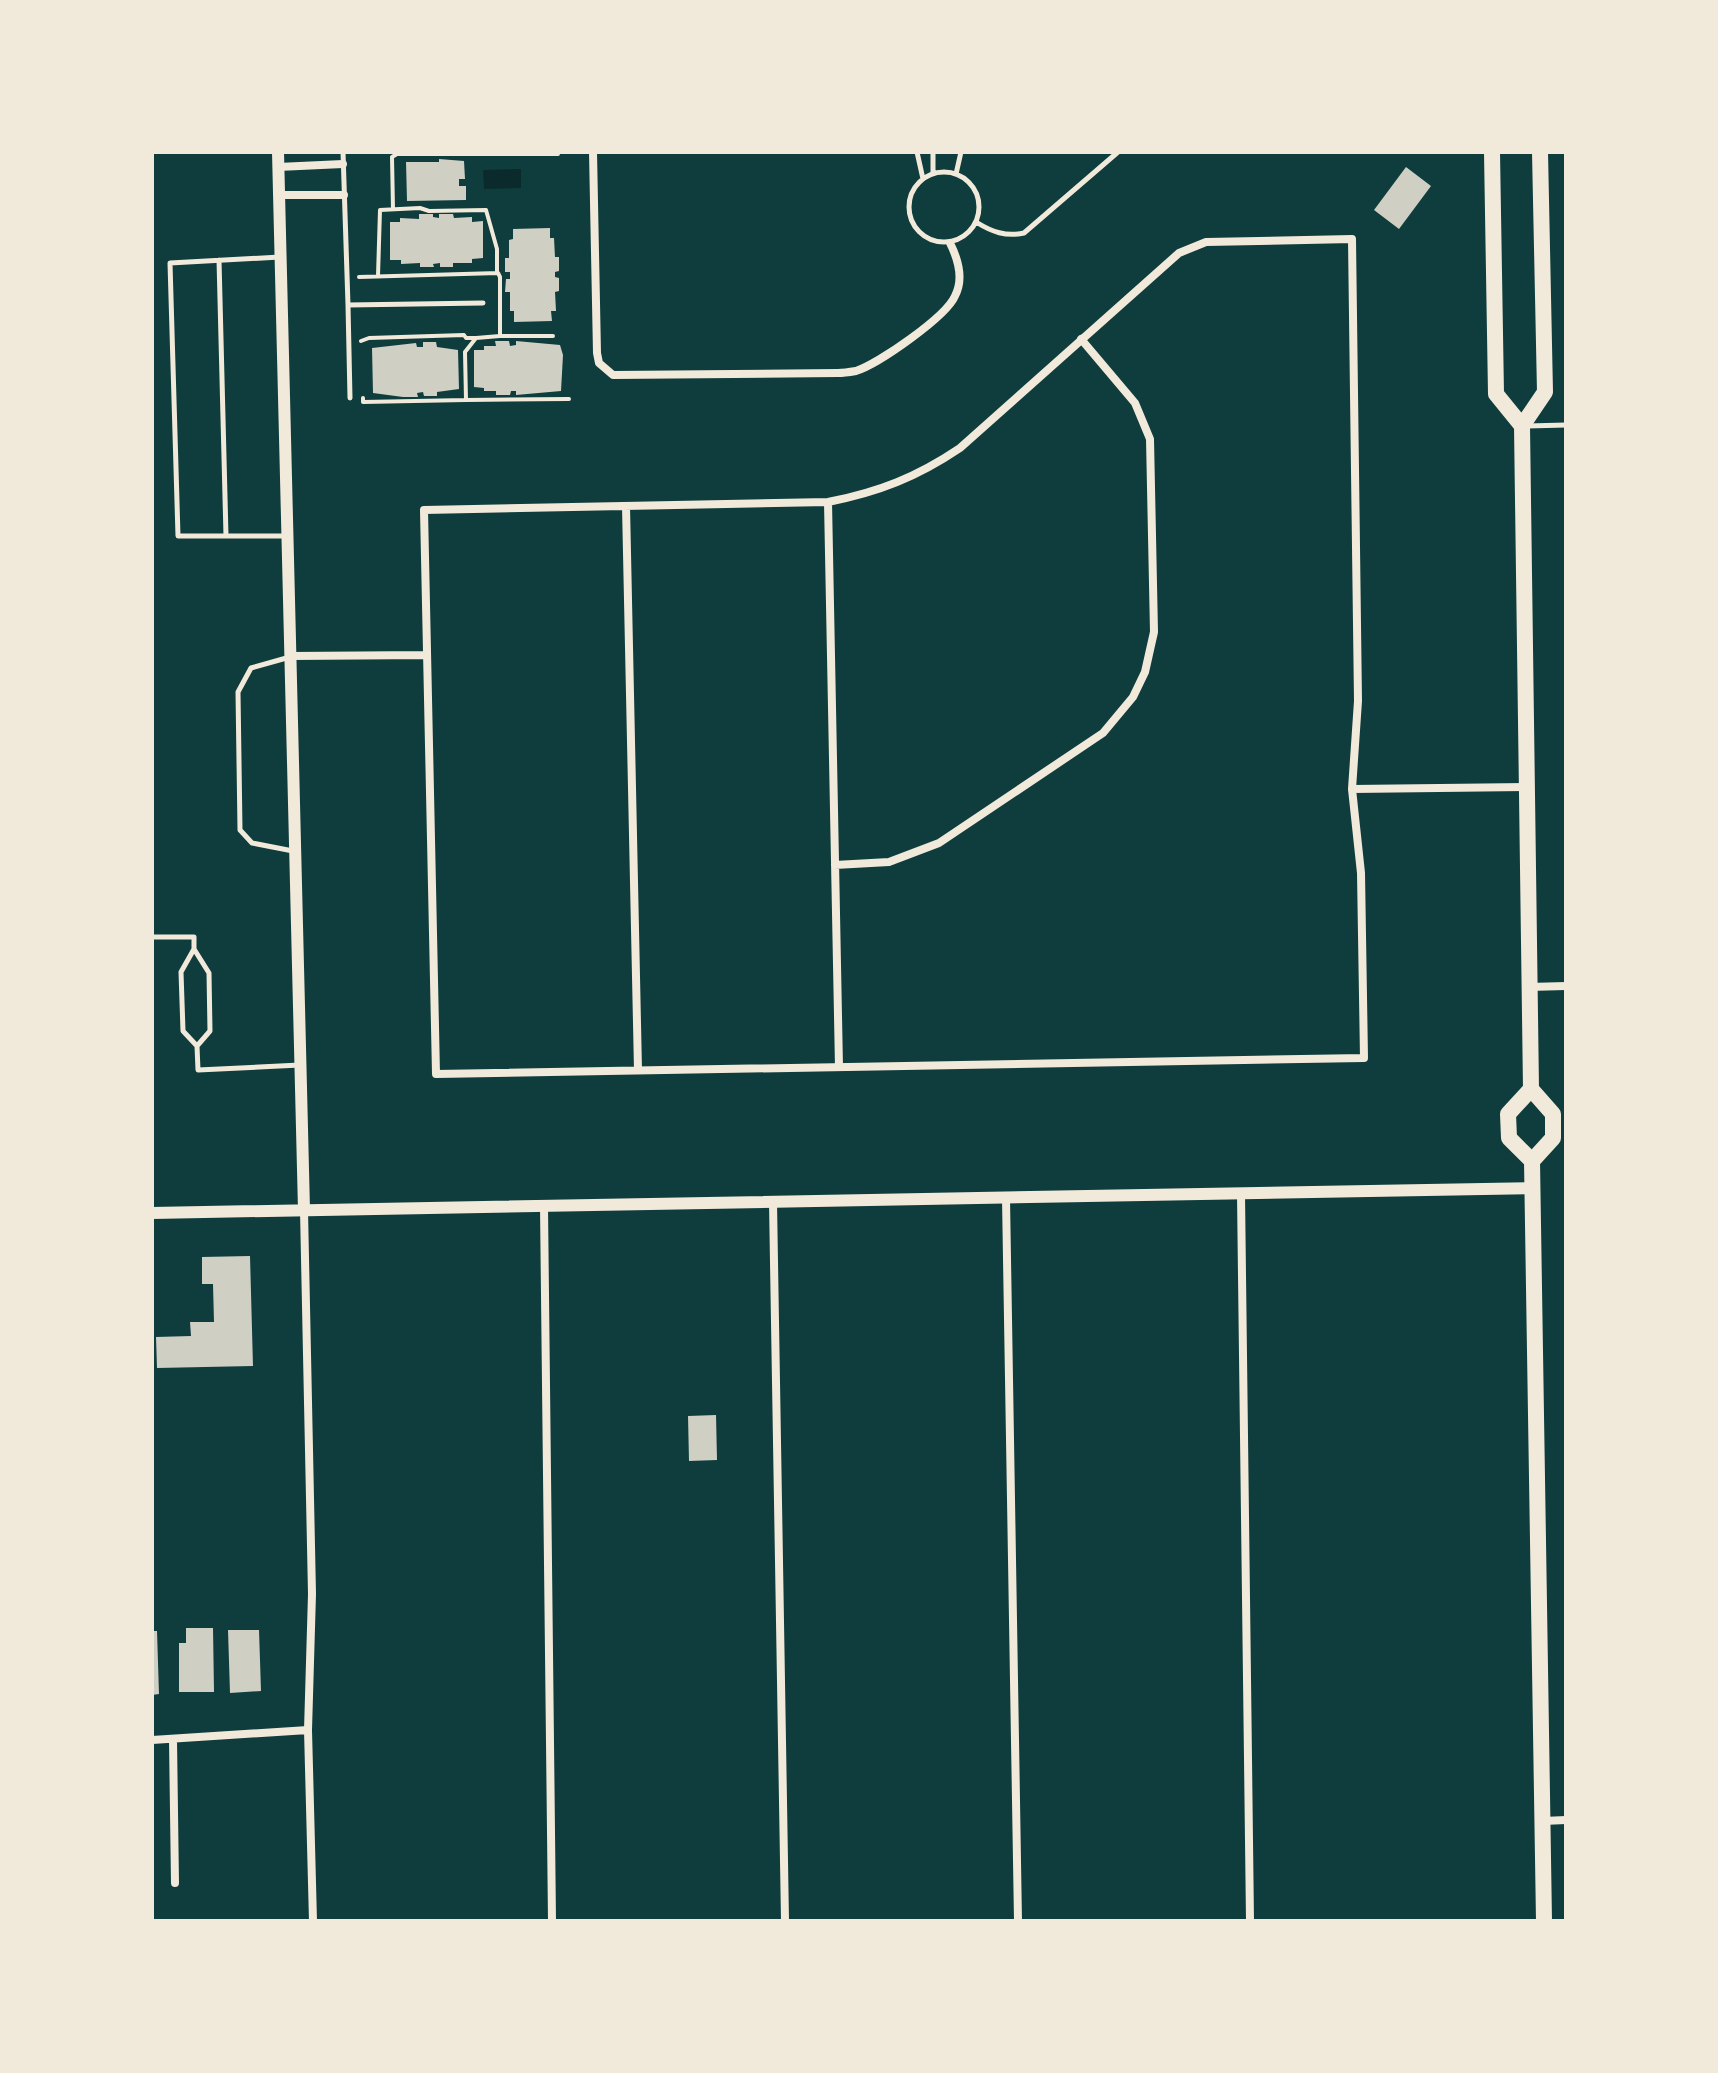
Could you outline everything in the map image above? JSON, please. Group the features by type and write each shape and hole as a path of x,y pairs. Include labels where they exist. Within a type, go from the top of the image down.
{"main road":[{"path":"1492,152 1496,394 1522,426"},
{"path":"1532,1161 1553,1138 1553,1114 1531,1089 1526,787 1522,426 1545,392 1540,152"},
{"path":"1531,1089 1508,1114 1509,1138 1532,1161 1544,1921"}],"street":[{"path":"278,152 312,1594 308,1730 313,1921"},
{"path":"593,152 597,353 599,363 613,375 856,371 902,345 955,299 959,268 950,243"},
{"path":"278,167 343,164"},
{"path":"279,195 344,195"},
{"path":"1352,239 1358,701 1352,789 1361,873 1364,1058 436,1074 424,510 828,502 868,494 926,471 960,448 1081,339 1179,253 1206,242 1352,239"},
{"path":"835,865 889,862 939,843 1103,733 1133,697 1145,672 1154,632 1150,439 1135,403 1081,339"},
{"path":"828,502 839,1067"},
{"path":"626,506 638,1070"},
{"path":"291,656 427,655"},
{"path":"1352,789 1526,787"},
{"path":"1529,987 1566,986"},
{"path":"152,1213 1533,1188"},
{"path":"1241,1194 1250,1921"},
{"path":"1006,1198 1018,1921"},
{"path":"773,1202 785,1921"},
{"path":"544,1206 552,1921"},
{"path":"152,1740 308,1730"},
{"path":"173,1740 175,1883"},
{"path":"1543,1821 1566,1820"}],"lane":[{"path":"343,152 350,398"},
{"path":"917,152 923,179"},
{"path":"933,152 933,173"},
{"path":"956,174 961,152"},
{"path":"976,222 997,233 1024,233 1118,152"},
{"path":"933,173 956,174 967,180 974,189 979,211 976,222 961,239 950,243 927,239 911,221 910,198 915,187 933,173"},
{"path":"281,257 170,263 178,536 288,536"},
{"path":"219,260 226,536"},
{"path":"348,305 483,303"},
{"path":"1522,426 1566,425"},
{"path":"291,656 251,668 238,692 240,830 252,843 295,851"},
{"path":"152,937 194,937 194,949 181,972 181,986 183,1031 197,1046 198,1070 301,1065"},
{"path":"194,949 209,973 210,1031 197,1046"}],"path":[{"path":"393,209 392,157 397,154 558,154"},
{"path":"378,276 380,210 486,210 497,249 497,273 500,277 499,336"},
{"path":"348,277 497,273"},
{"path":"362,355 361,340 369,338 553,336"},
{"path":"466,400 465,352 476,338"},
{"path":"362,387 363,402 569,399"}],"water":[{"path":"521,169 521,188 484,189 483,170"}],"building":[{"path":"439,159 464,161 465,179 459,179 459,186 466,186 466,200 407,201 406,162 439,162"},
{"path":"1406,167 1431,186 1399,229 1374,210"},
{"path":"419,214 433,214 433,217 439,218 439,214 453,214 454,218 472,217 472,222 483,221 483,258 472,259 472,263 453,263 453,267 440,267 440,263 433,264 434,267 420,267 420,263 401,264 401,260 390,260 390,222 400,222 400,218 419,219"},
{"path":"550,228 555,257 559,257 559,271 555,272 555,277 559,278 559,291 555,292 556,311 551,311 552,321 514,322 514,311 510,311 510,292 505,292 510,272 505,272 505,258 509,258 509,240 513,239 513,229"},
{"path":"495,341 509,341 510,346 516,345 516,341 560,345 563,355 561,391 516,395 516,391 511,391 510,395 496,395 496,391 474,387 474,350 496,346"},
{"path":"423,342 436,342 437,347 458,350 459,389 437,392 437,396 417,393 418,397 373,393 372,348 416,343 417,347 423,347"},
{"path":"250,1256 253,1366 157,1368 156,1337 191,1336 190,1322 214,1322 213,1284 202,1284 202,1257"},
{"path":"716,1415 717,1460 689,1461 688,1416"},
{"path":"186,1628 213,1628 214,1692 179,1692 179,1643 186,1643"},
{"path":"228,1630 259,1630 261,1691 230,1693"},
{"path":"152,1631 157,1631 159,1694 152,1695"}]}
